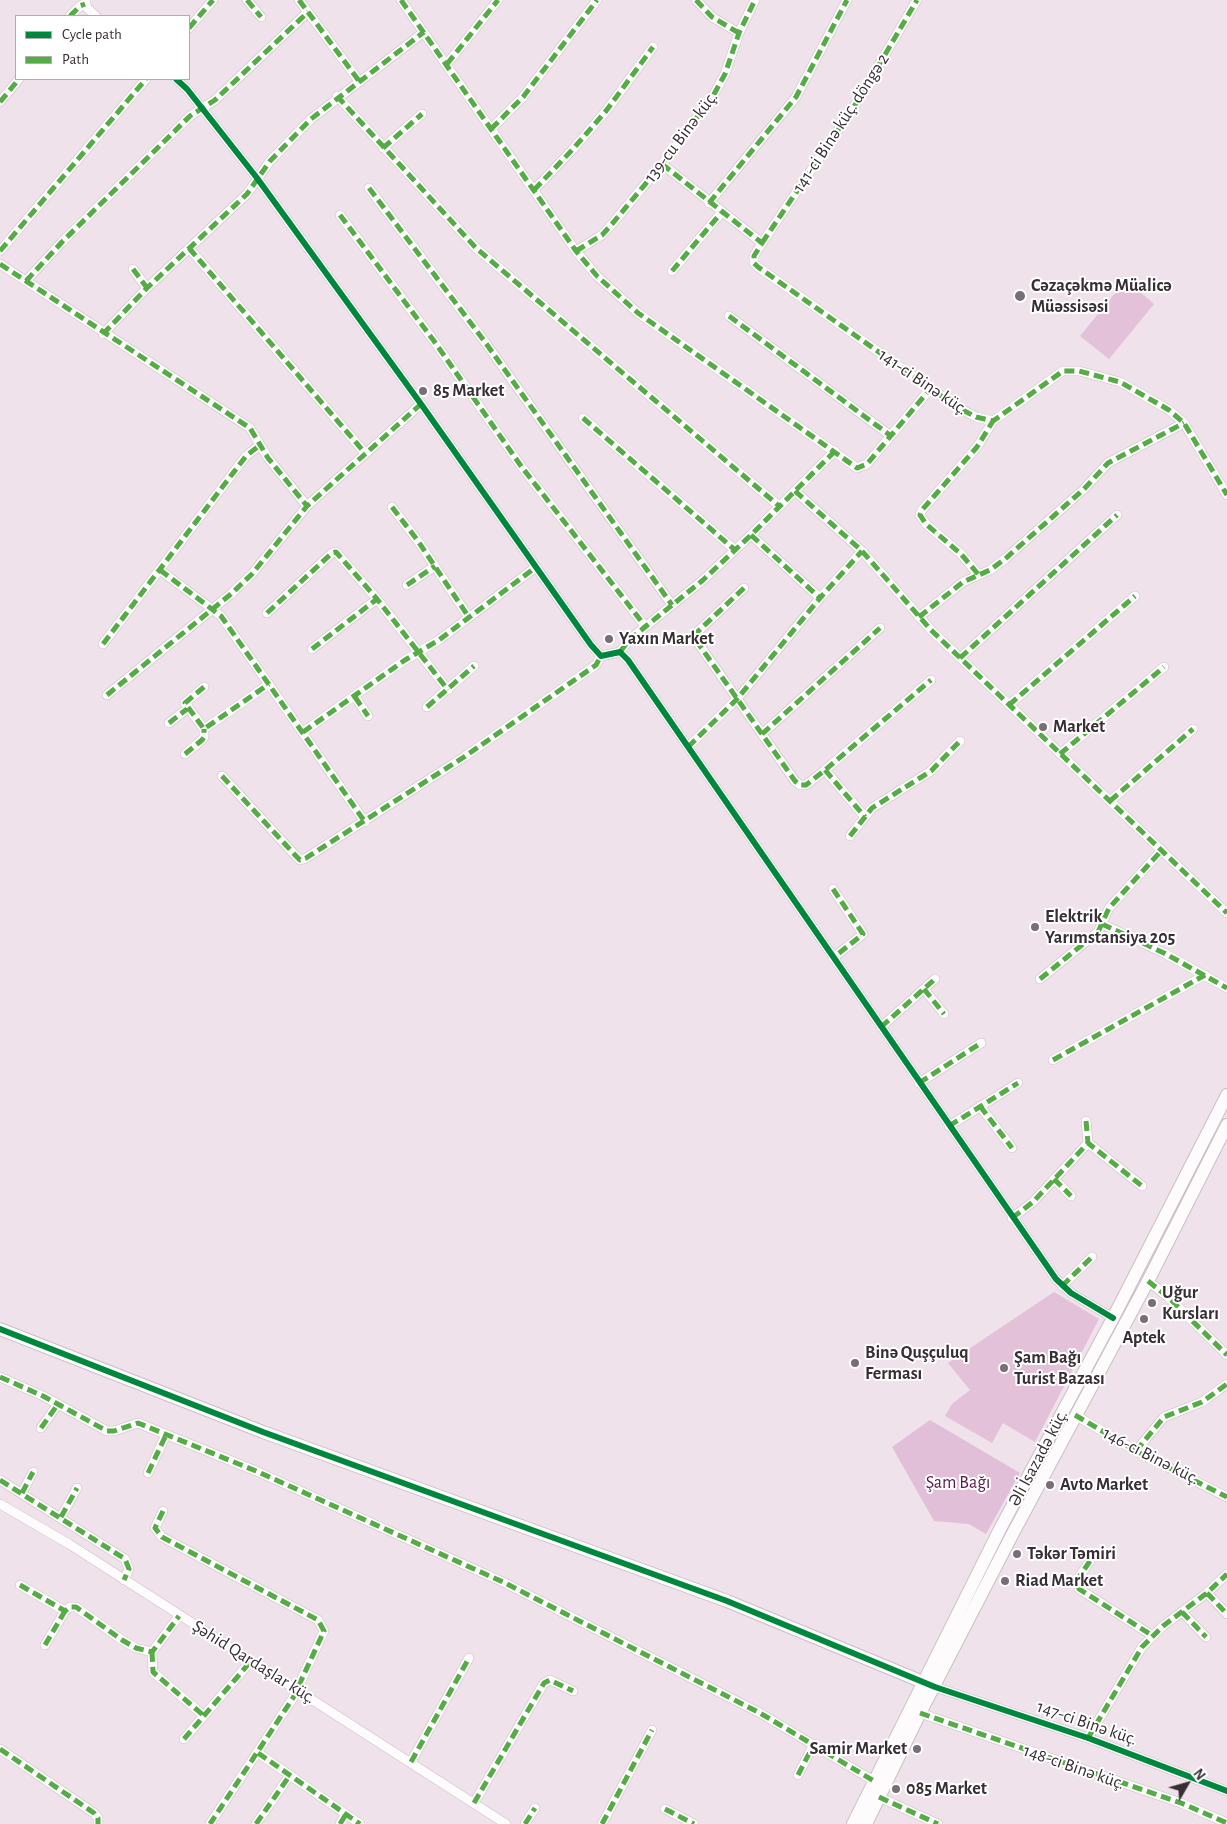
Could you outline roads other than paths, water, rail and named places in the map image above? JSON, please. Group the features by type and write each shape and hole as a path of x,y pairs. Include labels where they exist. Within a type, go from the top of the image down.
{"main road":[{"name":"Əli İsazadə küç.","path":"929,1685 1000,1529 1113,1318 1227,1095"},
{"name":"Əli İsazadə küç.","path":"853,1824 874,1781 929,1685 1148,1281 1227,1125"},
{"path":"1113,1318 1124,1325"},
{"path":"0,1329 263,1432 727,1600 929,1685"},
{"name":"Əli İsazadə küç.","path":"866,1824 915,1710"}],"street":[{"path":"190,27 213,0"},
{"path":"247,0 261,18"},
{"path":"299,0 359,81"},
{"path":"447,64 453,59 498,0"},
{"path":"491,129 523,97 597,0"},
{"path":"696,0 712,17 739,33"},
{"name":"139-cu Binə küç.","path":"576,251 602,235 612,224 662,164 719,86 739,33 755,0"},
{"path":"709,203 796,97 847,0"},
{"name":"141-ci Binə küç. döngə 2","path":"762,243 859,99 917,0"},
{"path":"71,15 85,2 95,15"},
{"path":"405,2 576,251 597,276 638,313 860,468 891,436 931,388"},
{"path":"26,281 62,242 190,116 215,100 308,12"},
{"path":"103,334 147,288 247,194 256,178 296,133 337,96 424,32"},
{"path":"534,190 600,117 653,47"},
{"path":"0,102 18,80"},
{"path":"0,251 145,80"},
{"path":"177,80 203,109 256,178 421,404 591,645 602,656"},
{"path":"337,96 476,248 780,506"},
{"path":"383,148 422,114"},
{"path":"662,164 721,213 762,243"},
{"path":"369,188 485,342 672,605"},
{"path":"672,271 721,213"},
{"path":"340,215 434,341 521,466 645,626"},
{"name":"141-ci Binə küç.","path":"762,243 754,256 754,263 758,267 967,413 993,421"},
{"path":"189,248 366,453"},
{"path":"0,264 103,334 250,428 268,458 307,506"},
{"path":"133,269 147,288"},
{"path":"729,316 891,436"},
{"path":"978,574 961,554 926,524 920,515 922,510 980,443 993,421 1058,373 1071,370 1127,384 1170,410 1184,423 1226,490"},
{"path":"107,695 214,610 252,574 307,506 421,404"},
{"path":"583,418 735,550"},
{"path":"919,617 963,582 990,570 1005,559 1084,490 1108,463 1184,423"},
{"path":"103,644 246,456 260,445"},
{"path":"222,776 300,860 306,858 464,757 596,665 602,656 620,652 629,640 735,550 835,451"},
{"path":"795,491 862,551 919,617 960,658 1227,913"},
{"path":"392,507 435,566 468,616"},
{"path":"960,658 1117,515"},
{"path":"751,535 820,598"},
{"path":"688,747 737,699 820,598 862,551"},
{"path":"267,613 332,553 341,554 448,690"},
{"path":"407,585 435,566"},
{"path":"303,732 439,640 468,616 536,567"},
{"path":"160,570 214,610 269,684 365,822"},
{"path":"744,588 693,636 794,781 800,785 806,785 825,770 931,680"},
{"path":"1009,705 1134,596"},
{"path":"312,649 377,599"},
{"path":"762,734 880,628"},
{"path":"620,652 628,660 1012,1218 1062,1286 1113,1318"},
{"path":"427,707 448,690 460,676 474,666"},
{"path":"1060,754 1164,667"},
{"path":"185,754 202,740 204,730 269,684"},
{"path":"204,687 185,703 187,709 204,730"},
{"path":"355,697 368,716"},
{"path":"169,723 187,709"},
{"path":"1110,801 1192,729"},
{"path":"850,836 879,802 931,771 960,742"},
{"path":"825,770 865,817"},
{"path":"1040,979 1089,941 1102,924 1109,908 1162,850"},
{"path":"832,889 863,934 833,958"},
{"path":"1102,924 1140,940 1227,988"},
{"path":"1053,1060 1205,976"},
{"path":"881,1027 935,980"},
{"path":"924,989 944,1014"},
{"path":"920,1083 981,1043"},
{"path":"949,1126 1018,1083"},
{"path":"980,1106 1012,1148"},
{"path":"1086,1121 1088,1143 1142,1186"},
{"path":"1012,1218 1033,1202 1088,1143"},
{"path":"1054,1179 1072,1196"},
{"path":"1062,1286 1092,1257"},
{"path":"1148,1281 1168,1296 1227,1356"},
{"path":"0,1377 58,1404 107,1431 114,1431 138,1423 256,1471 503,1582 760,1713 874,1781"},
{"path":"1136,1451 1164,1417 1202,1402 1227,1384"},
{"path":"40,1428 58,1404"},
{"name":"146-cı Binə küç.","path":"1075,1415 1136,1451 1227,1497"},
{"path":"148,1473 166,1435"},
{"path":"22,1493 33,1472"},
{"path":"0,1480 61,1516 125,1559 129,1569 124,1580"},
{"path":"61,1516 77,1488"},
{"name":"Şəhid Qardaşlar küç.","path":"0,1504 69,1544 506,1824"},
{"path":"163,1511 155,1528 162,1537 318,1620 324,1631 297,1690 258,1753 210,1824"},
{"path":"1090,1562 1077,1580 1079,1589 1153,1636"},
{"path":"1088,1738 1142,1647 1227,1574"},
{"path":"20,1584 65,1611"},
{"path":"1207,1593 1227,1614"},
{"path":"46,1645 65,1611 70,1606 76,1607 136,1648 152,1652"},
{"path":"1182,1612 1206,1637"},
{"path":"179,1616 152,1652 153,1672 203,1715"},
{"path":"411,1762 469,1658"},
{"path":"184,1739 251,1661"},
{"path":"474,1803 544,1683 550,1680 573,1690"},
{"name":"147-ci Binə küç.","path":"929,1685 1088,1738 1227,1791"},
{"name":"148-ci Binə küç.","path":"915,1710 1181,1803 1227,1823"},
{"path":"602,1824 652,1730"},
{"path":"798,1775 814,1744"},
{"path":"0,1749 94,1813 98,1818 98,1824"},
{"path":"258,1753 360,1824"},
{"path":"256,1824 290,1775"},
{"path":"879,1797 938,1824"},
{"path":"525,1824 535,1808"},
{"path":"665,1809 694,1824"},
{"path":"340,1824 346,1814"}],"place":[{"name":"Cəzaçəkmə Müalicə Müəssisəsi","path":"1020,296"},
{"name":"85 Market","path":"423,391"},
{"name":"Yaxın Market","path":"609,639"},
{"name":"Market","path":"1043,727"},
{"name":"Elektrik Yarımstansiya 205","path":"1035,927"},
{"name":"Uğur Kursları","path":"1152,1303"},
{"name":"Aptek","path":"1144,1319"},
{"name":"Binə Quşçuluq Ferması","path":"855,1363"},
{"name":"Şam Bağı Turist Bazası","path":"1004,1368"},
{"name":"Avto Market","path":"1050,1485"},
{"name":"Təkər Təmiri","path":"1017,1554"},
{"name":"Riad Market","path":"1005,1581"},
{"name":"Samir Market","path":"917,1749"},
{"name":"085 Market","path":"896,1789"}],"park label":[{"name":"Şam Bağı","path":"958,1483"}]}
